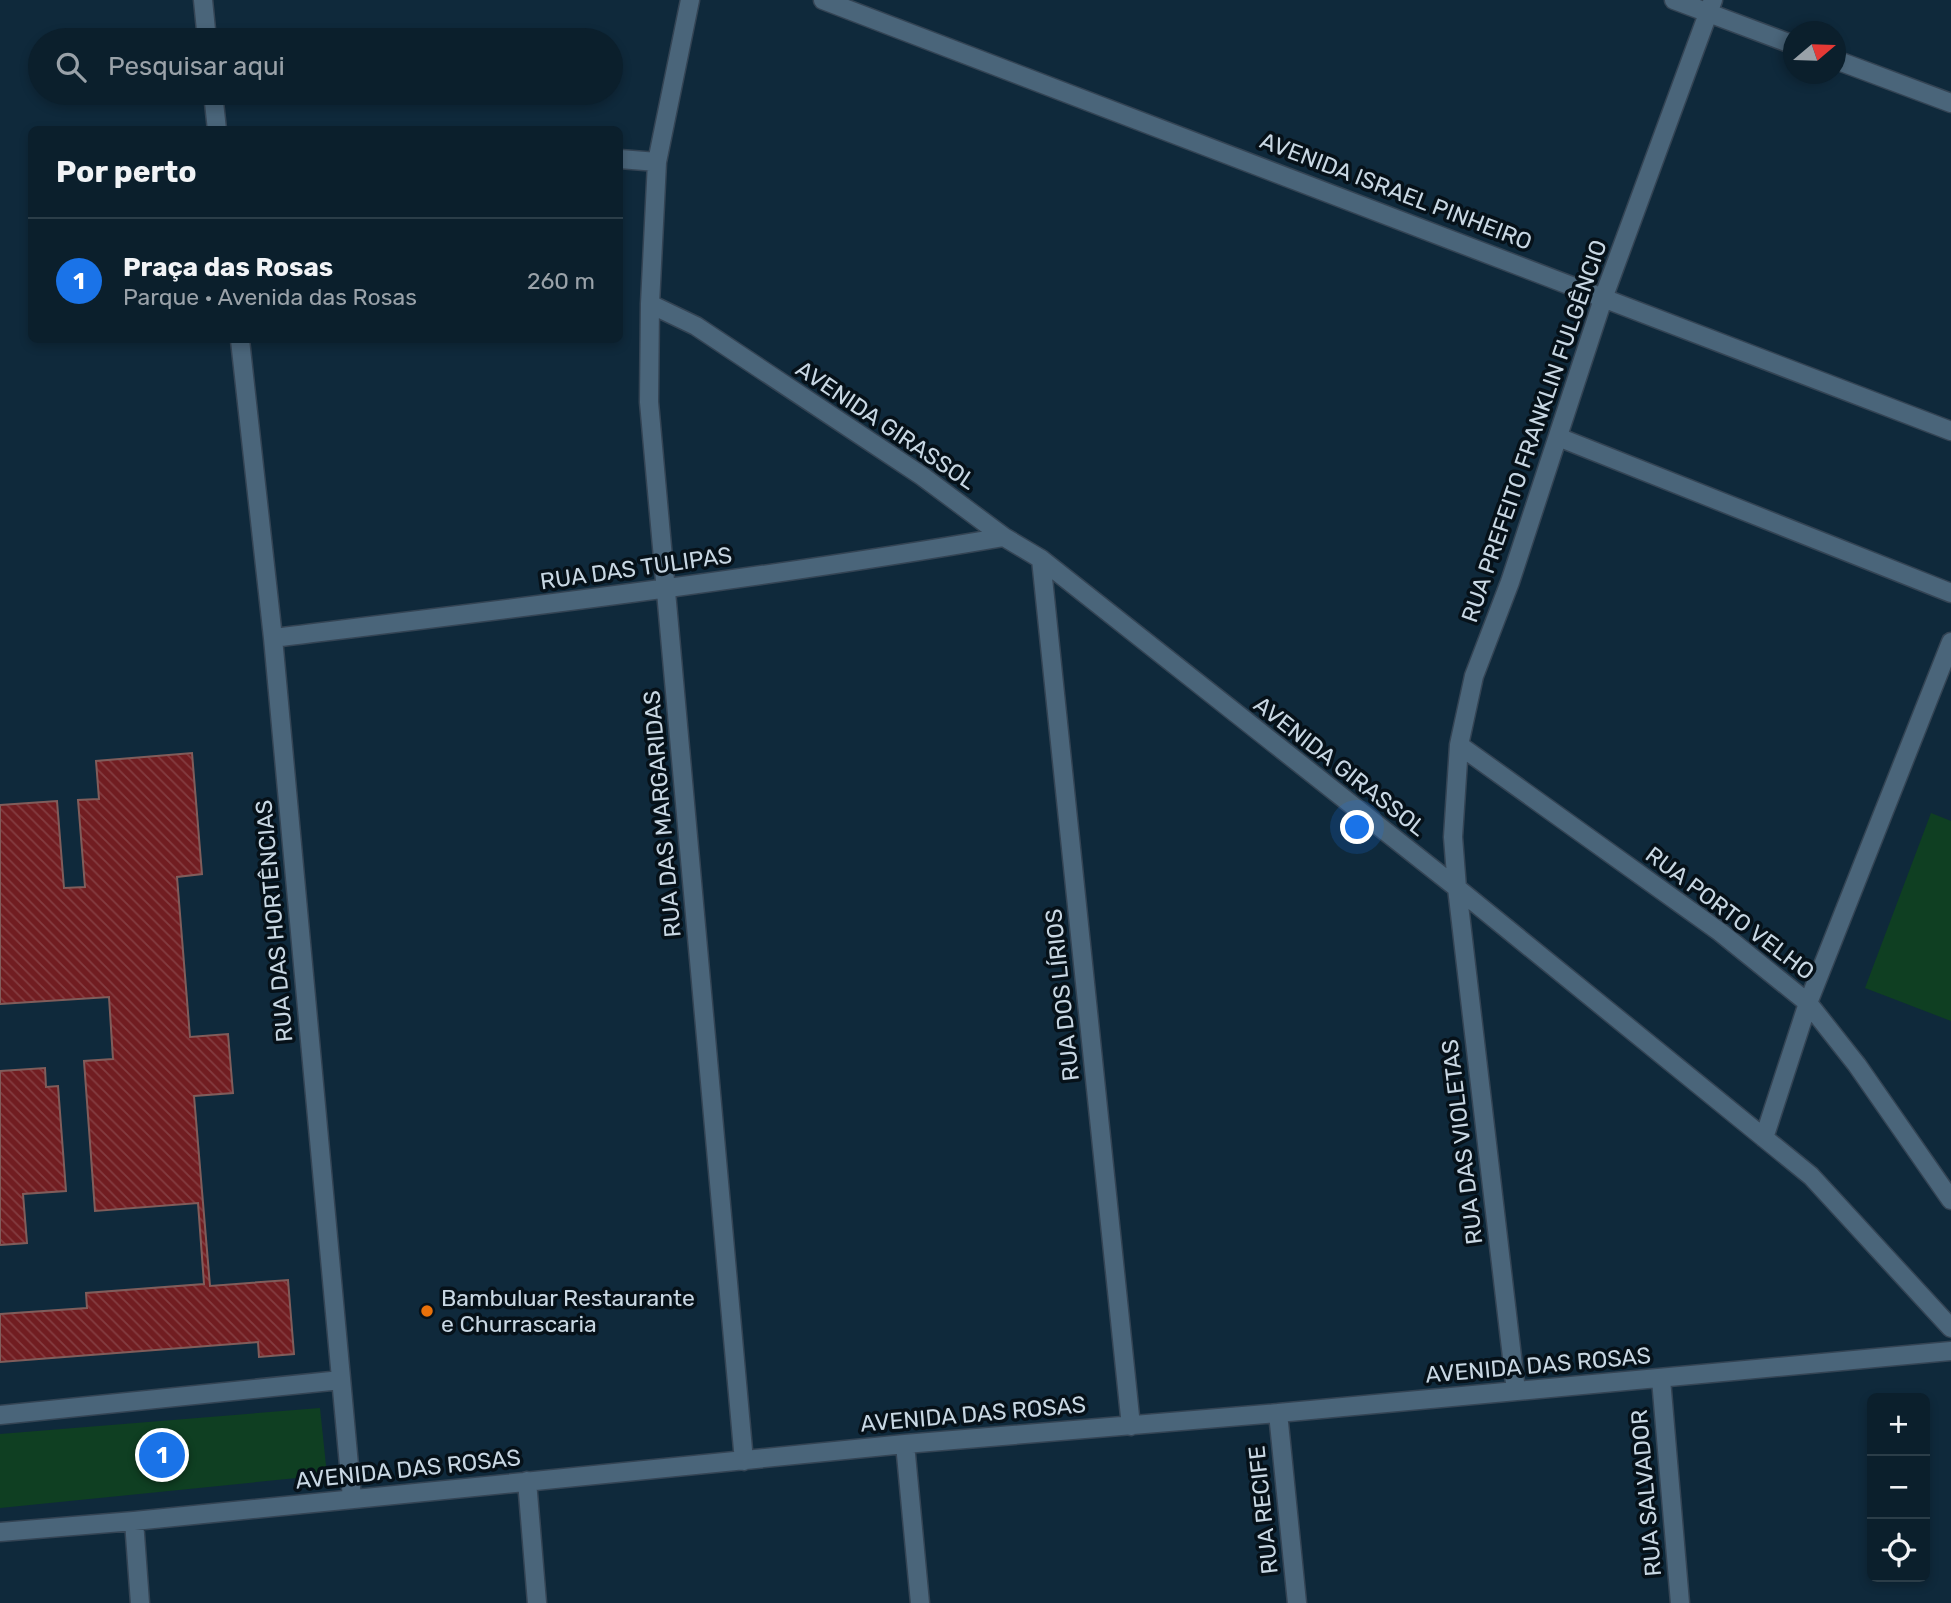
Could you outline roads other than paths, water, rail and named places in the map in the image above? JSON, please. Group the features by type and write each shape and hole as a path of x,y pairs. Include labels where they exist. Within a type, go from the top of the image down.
{"street":[{"path":"203,0 206,28"},
{"name":"RUA DAS MARGARIDAS","path":"690,0 657,162 650,304 649,402 744,1461"},
{"name":"AVENIDA ISRAEL PINHEIRO","path":"822,0 1951,430"},
{"path":"1674,0 1711,7 1783,40"},
{"name":"RUA PREFEITO FRANKLIN FULGÊNCIO","path":"1457,888 1453,837 1459,745 1474,676 1510,582 1604,296 1711,7"},
{"path":"1846,64 1950,101"},
{"path":"214,105 217,126"},
{"path":"623,159 657,162"},
{"name":"AVENIDA GIRASSOL","path":"650,304 696,326 922,476 1004,537 1041,559 1457,888 1811,1176 1951,1328"},
{"name":"RUA DAS HORTÊNCIAS","path":"240,343 273,638 352,1498"},
{"path":"1558,437 1951,593"},
{"name":"RUA DAS TULIPAS","path":"273,638 666,590 873,560 1004,537"},
{"name":"RUA DOS LÍRIOS","path":"1041,559 1131,1426"},
{"path":"1764,1138 1808,1003 1951,642"},
{"name":"RUA PORTO VELHO","path":"1459,745 1720,932 1808,1003 1857,1065 1951,1200"},
{"name":"RUA DAS VIOLETAS","path":"1457,888 1516,1391"},
{"name":"AVENIDA DAS ROSAS","path":"0,1532 905,1444 1661,1379 1951,1351"},
{"name":"RUA SALVADOR","path":"1661,1379 1680,1603"},
{"path":"0,1415 341,1380"},
{"name":"RUA RECIFE","path":"1278,1413 1297,1603"},
{"path":"905,1444 920,1603"},
{"path":"527,1482 537,1603"},
{"path":"134,1521 140,1603"}],"place":[{"name":"Bambuluar Restaurante e Churrascaria","path":"427,1311"},
{"name":"Praça das Rosas","path":"162,1455"}]}
